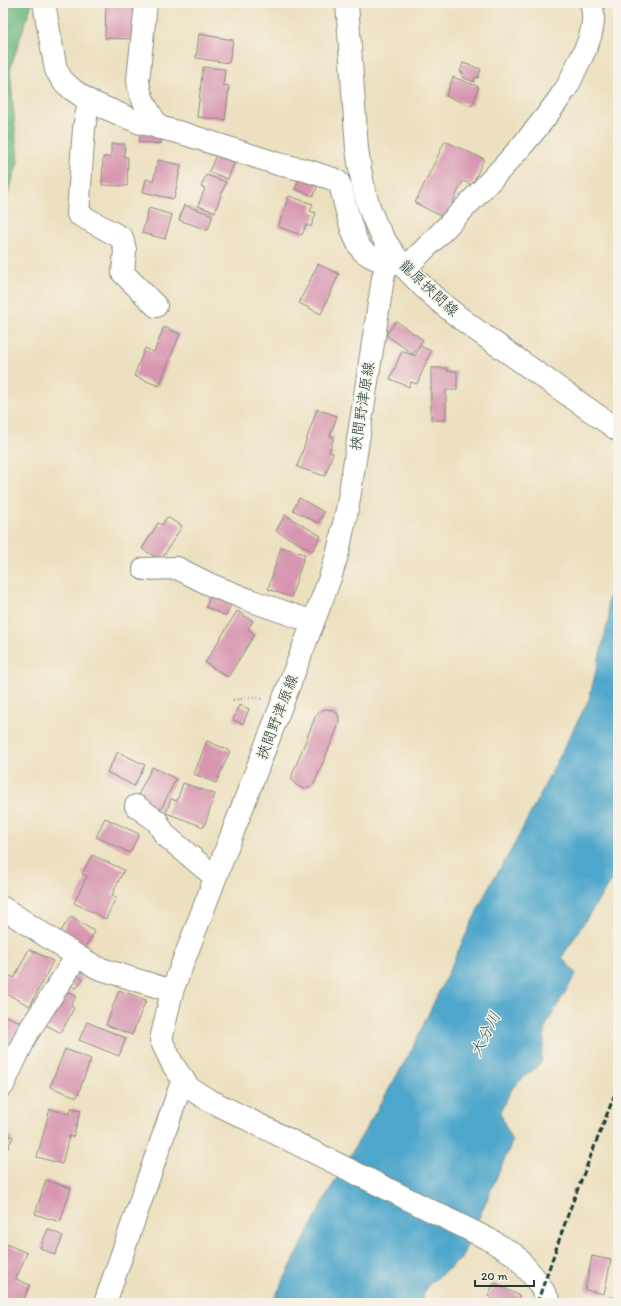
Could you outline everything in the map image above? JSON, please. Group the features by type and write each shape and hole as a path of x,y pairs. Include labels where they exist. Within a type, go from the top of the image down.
{"street":[{"path":"44,3 56,70 68,86 89,101 138,122 185,134 278,164 305,170 336,180 341,188 348,215 361,248 366,253 394,261 444,230 513,157 535,130 565,89 588,45 594,10 591,3"},
{"path":"146,3 138,86 144,102 159,128"},
{"name":"龍原挾間線","path":"347,3 357,150 360,172 372,217 394,261 437,298 484,335 618,430"},
{"path":"89,101 84,128 78,214 122,238 125,250 123,273 156,306"},
{"name":"挾間野津原線","path":"394,261 383,278 343,527 330,578 172,991 161,1040 173,1065 189,1088 207,1099 490,1240 515,1255 538,1282 550,1303"},
{"path":"144,569 177,568 249,600 313,622"},
{"path":"136,806 157,821 165,835 215,878"},
{"path":"3,908 98,968 172,991"},
{"path":"3,1085 27,1034 77,956"},
{"path":"104,1303 183,1079"}],"path":[{"path":"233,700 254,697 282,703"}],"green space":[{"path":"3,3 32,3 10,69 18,162 3,210"}],"water":[{"name":"大分川","path":"618,570 618,864 609,884 562,957 576,974 546,1025 541,1063 513,1087 500,1112 512,1142 461,1259 428,1285 420,1303 272,1303 327,1195 410,1053 488,888 512,849 589,699 609,617 607,604"}],"building":[{"path":"106,3 134,3 133,39 105,38"},
{"path":"199,34 233,40 229,63 196,58"},
{"path":"463,63 481,69 478,78 475,77 474,82 462,77 463,73 460,72"},
{"path":"203,67 225,69 223,85 229,86 225,120 197,117"},
{"path":"453,77 479,87 472,106 446,96"},
{"path":"141,130 162,132 160,144 139,142"},
{"path":"445,141 484,159 472,185 463,181 445,218 415,203"},
{"path":"111,144 125,144 124,157 128,157 127,186 102,185 103,157 111,157"},
{"path":"218,150 236,157 228,179 209,172"},
{"path":"158,160 181,165 174,199 143,192 146,179 153,181"},
{"path":"301,174 320,181 313,196 295,189"},
{"path":"206,175 226,182 215,212 198,206 205,188 201,187"},
{"path":"289,196 313,204 310,211 316,213 311,227 306,225 302,235 278,227"},
{"path":"184,205 213,215 208,230 179,220"},
{"path":"149,208 172,215 165,239 142,233"},
{"path":"318,264 339,274 321,314 299,303"},
{"path":"396,321 423,340 413,354 386,335"},
{"path":"164,327 180,334 159,386 134,376 145,348 154,352"},
{"path":"420,346 431,351 417,384 411,382 409,387 390,379 402,351 415,356"},
{"path":"431,368 447,368 447,371 457,371 457,390 446,390 446,420 431,420"},
{"path":"317,409 337,416 330,436 334,437 329,452 333,453 325,476 297,467"},
{"path":"299,498 324,512 318,523 293,510"},
{"path":"285,515 321,536 312,551 276,531"},
{"path":"167,517 182,526 161,560 142,549 158,523 162,525"},
{"path":"281,547 305,554 291,597 268,589"},
{"path":"212,592 232,602 226,616 206,607"},
{"path":"237,611 253,621 248,629 255,634 228,677 205,663"},
{"path":"239,705 249,709 243,724 233,720"},
{"path":"324,709 333,710 337,713 339,717 339,724 314,784 304,789 296,785 292,780 292,775 316,715"},
{"path":"207,741 230,751 216,783 194,774"},
{"path":"118,752 145,765 134,786 107,772"},
{"path":"152,767 176,779 160,811 136,799"},
{"path":"183,783 215,794 204,827 166,813 171,799 177,801"},
{"path":"105,818 139,834 130,853 96,837"},
{"path":"92,855 124,870 112,895 116,897 106,919 74,903 87,876 82,874"},
{"path":"71,916 95,932 82,951 59,934"},
{"path":"29,949 53,961 30,1006 3,992 3,983 7,974 14,978"},
{"path":"76,974 83,979 76,989 69,984"},
{"path":"64,990 76,996 71,1006 74,1008 61,1033 46,1025"},
{"path":"119,990 146,1000 132,1035 106,1025"},
{"path":"3,1015 22,1023 3,1068"},
{"path":"87,1022 126,1038 119,1056 79,1040"},
{"path":"65,1049 91,1059 77,1097 50,1087"},
{"path":"71,1108 81,1110 73,1137 69,1136 62,1164 37,1157 50,1109 70,1114"},
{"path":"3,1132 13,1137 5,1154 3,1153"},
{"path":"46,1180 71,1188 60,1222 35,1214"},
{"path":"48,1229 63,1236 55,1255 40,1248"},
{"path":"4,1243 27,1253 16,1279 30,1285 22,1303 3,1302"},
{"path":"592,1256 611,1260 604,1294 585,1290"},
{"path":"494,1283 520,1296 517,1303 488,1303 491,1298 488,1296"},
{"path":"609,1297 618,1299 618,1303 608,1303"}],"railway":[{"path":"537,1303 570,1209 618,1086"}]}
